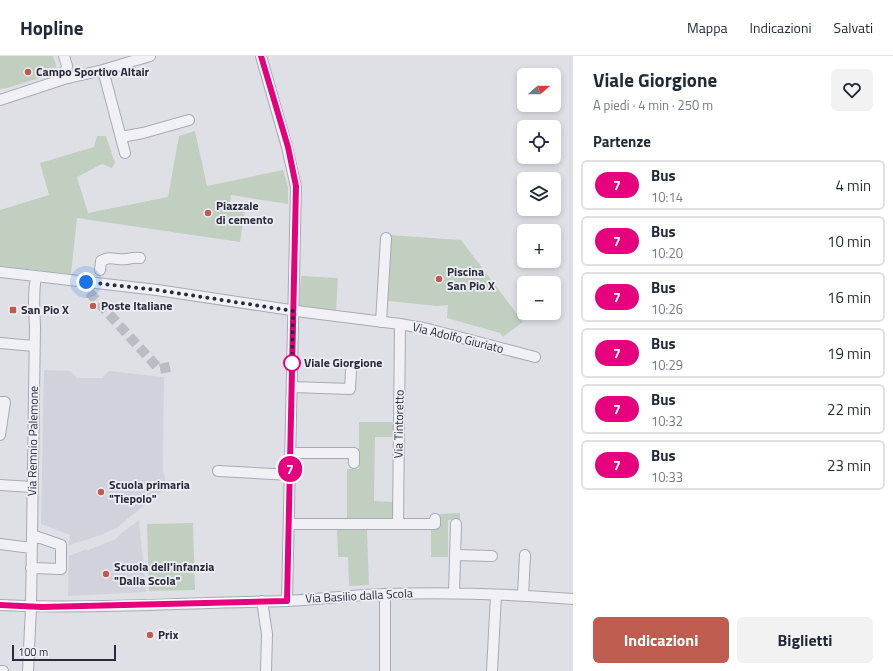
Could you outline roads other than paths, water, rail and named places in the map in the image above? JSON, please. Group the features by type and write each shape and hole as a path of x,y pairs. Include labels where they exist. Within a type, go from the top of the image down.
{"street":[{"path":"64,56 67,66 64,79"},
{"path":"0,100 64,79 103,70 150,56"},
{"path":"261,56 288,147 296,186 287,601"},
{"path":"103,70 125,153"},
{"path":"121,137 143,133 189,120"},
{"path":"381,322 386,238"},
{"path":"100,270 101,261 108,258 140,258"},
{"name":"Via Adolfo Giuriato","path":"0,272 157,290 293,311 400,324 428,329 535,357"},
{"name":"Via Remnio Palemone","path":"28,671 31,606 35,326 33,304 36,277"},
{"name":"Via Tintoretto","path":"398,524 400,324"},
{"path":"0,343 34,346"},
{"path":"292,387 350,389 351,371"},
{"path":"0,402 5,402 0,435"},
{"path":"291,453 354,453 354,463"},
{"path":"218,471 290,475"},
{"path":"0,484 32,488"},
{"path":"289,524 435,524 435,519"},
{"path":"454,593 456,524"},
{"path":"31,568 61,569 61,545 32,535"},
{"path":"0,544 31,548"},
{"path":"455,555 492,556"},
{"path":"523,595 525,555"},
{"name":"Via Basilio dalla Scola","path":"0,605 31,606 287,601 385,594 454,593 523,595 573,599"},
{"path":"385,594 385,671"},
{"path":"492,671 496,595"},
{"path":"262,601 267,634 266,671"}],"tunnel":[{"path":"79,281 159,369 174,366"}],"place":[{"name":"Campo Sportivo Altair","path":"28,72"},
{"name":"Piazzale di cemento","path":"208,213"},
{"name":"Piscina San Pio X","path":"439,279"},
{"name":"Poste Italiane","path":"93,306"},
{"name":"San Pio X","path":"13,310"},
{"name":"Viale Giorgione","path":"292,363"},
{"name":"Scuola primaria \"Tiepolo\"","path":"101,492"},
{"name":"Scuola dell'infanzia \"Dalla Scola\"","path":"106,574"},
{"name":"Prix","path":"150,635"}]}
